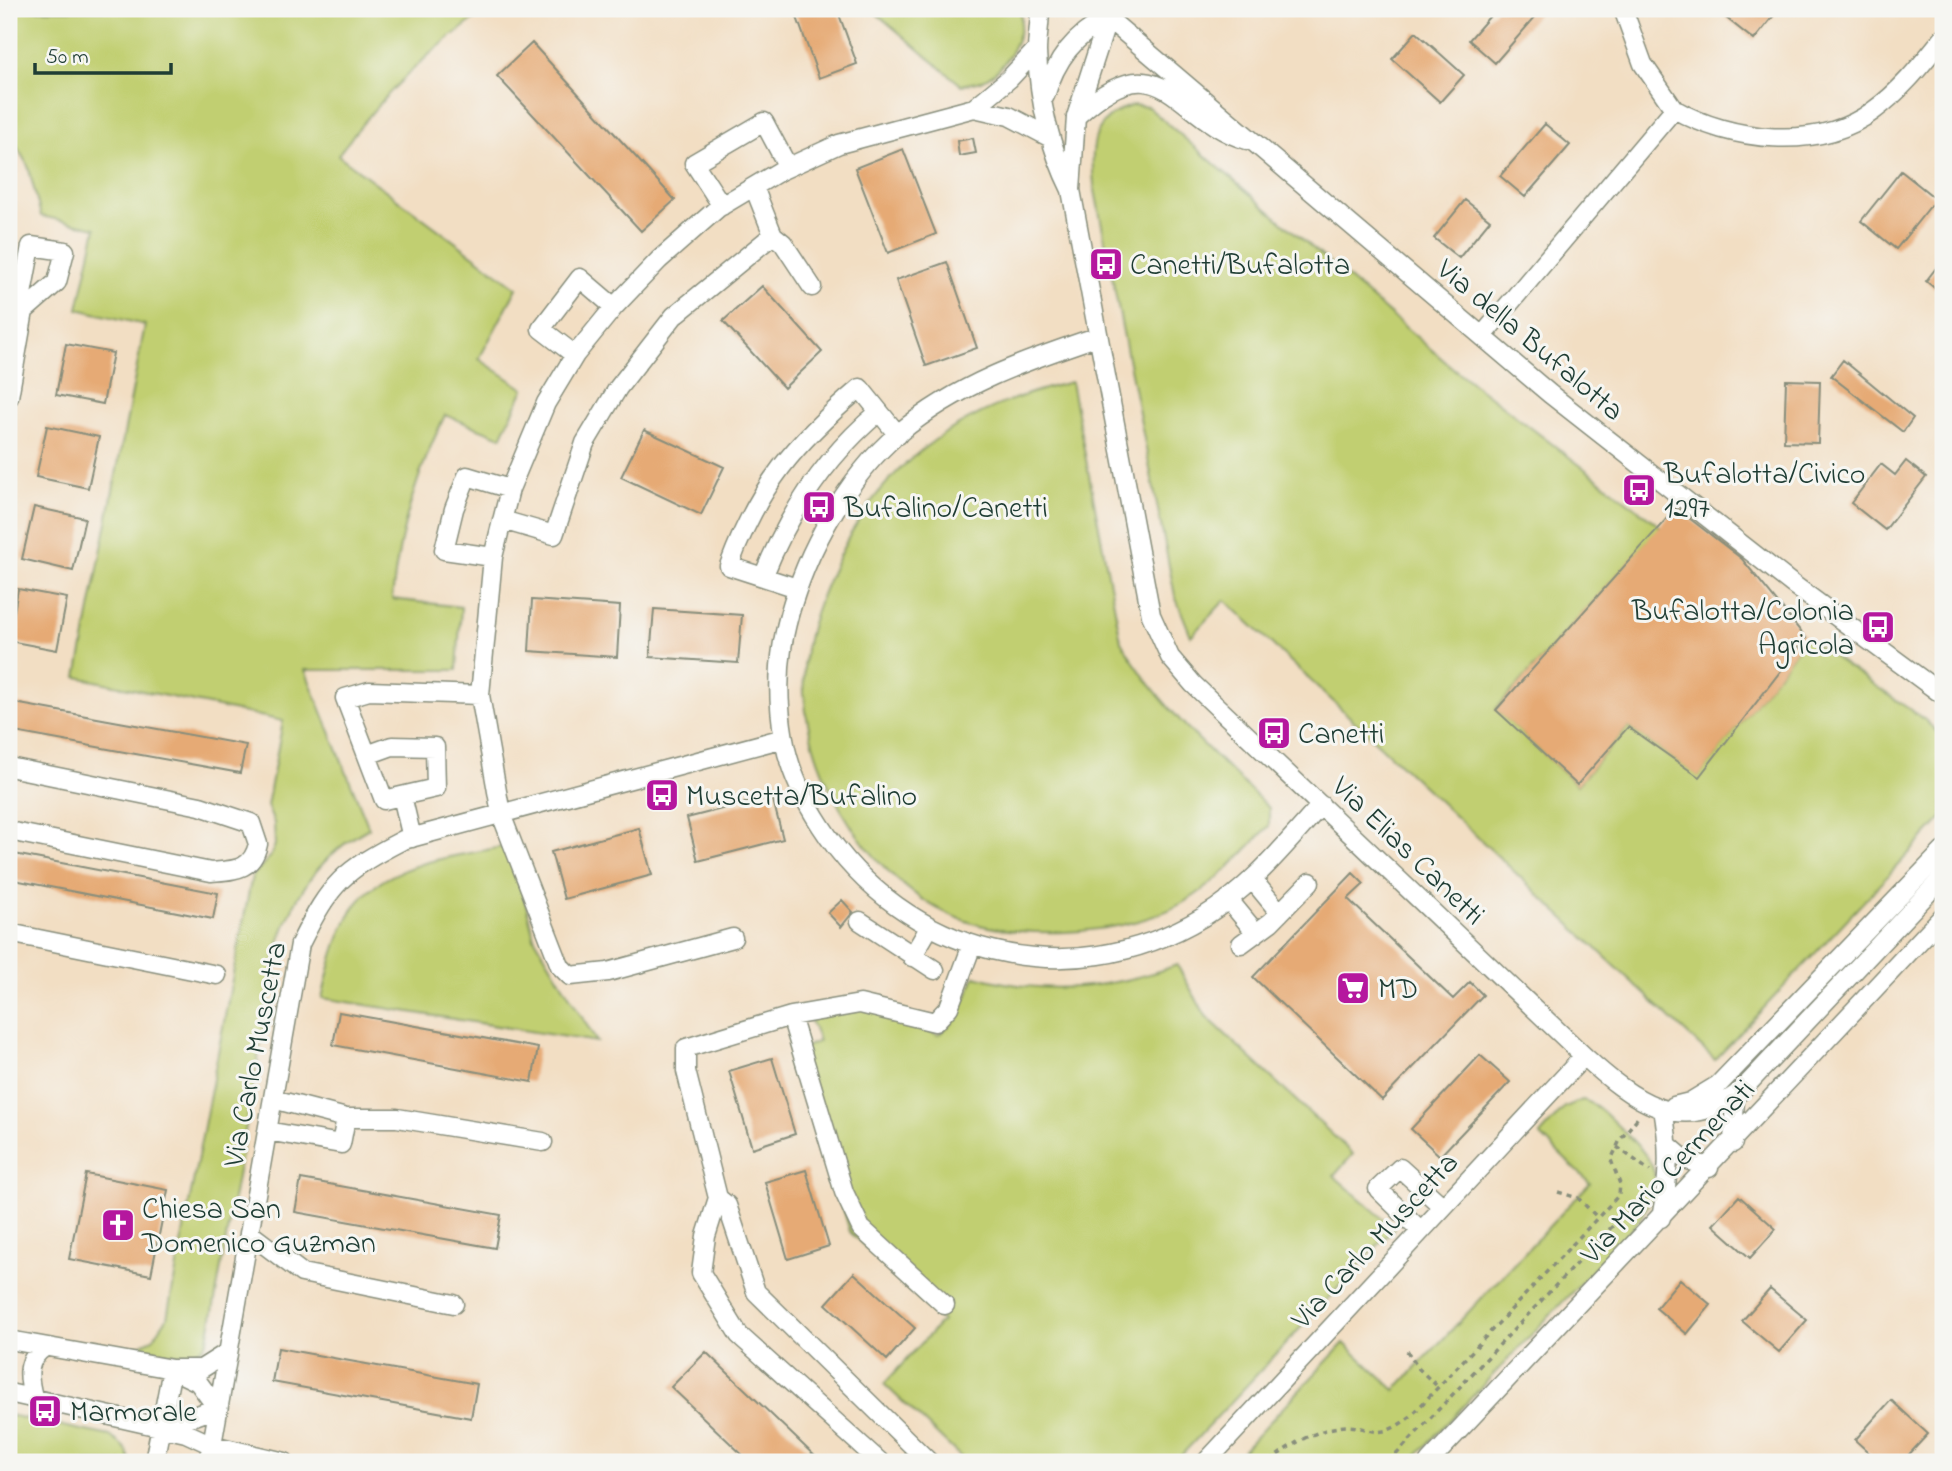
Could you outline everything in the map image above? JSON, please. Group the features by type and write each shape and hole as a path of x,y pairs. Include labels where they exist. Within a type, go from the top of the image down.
{"street":[{"path":"1040,9 1037,49 1042,106 1049,137 1071,190"},
{"path":"1623,9 1643,64 1674,109 1694,120 1741,134 1797,136 1825,132 1849,124 1878,107 1914,74 1943,38"},
{"path":"1042,106 1055,68 1071,44 1103,13"},
{"path":"1071,190 1076,117 1103,13"},
{"name":"Via della Bufalotta","path":"1103,13 1550,394 1791,583 1942,695"},
{"path":"733,938 608,972 570,976 560,966 501,814 480,695 493,558 510,489 546,403 575,355 614,307 659,260 722,206 788,167 839,144 974,107 1009,79 1037,49"},
{"path":"1076,117 1113,89 1130,83 1151,83 1175,93 1221,130 1257,143"},
{"path":"974,107 1009,117 1049,137"},
{"path":"1482,336 1674,109"},
{"path":"722,206 694,163 764,122 788,167"},
{"path":"754,187 773,234 783,243 812,287"},
{"name":"Via Elias Canetti","path":"1071,190 1146,598 1157,631 1170,657 1185,676 1620,1089 1656,1106 1688,1114 1708,1109 1735,1096 1943,877"},
{"path":"502,520 554,536 585,443 618,388 674,316 773,234"},
{"path":"575,355 541,329 552,312 580,278 614,307"},
{"path":"9,397 16,310"},
{"path":"1096,337 979,380 941,402 898,435 867,466 839,504 797,588 781,644 779,688 784,738 800,788 828,836 871,886 902,912 929,928 972,945 1009,955 1040,958 1114,951 1177,931 1228,899 1252,879 1321,804"},
{"path":"797,588 729,566 745,524 766,486 818,425 860,388 898,435"},
{"path":"763,577 779,536 813,481 842,447 879,412"},
{"path":"493,558 444,550 454,509 467,477 510,489"},
{"path":"367,755 392,746 435,747 436,788 384,800 345,698 369,691 480,695"},
{"name":"Via Carlo Muscetta","path":"210,1454 300,944 333,885 358,864 412,838 784,738"},
{"path":"9,767 200,806 251,823 258,844 252,860 242,870 211,872 9,831"},
{"path":"402,796 412,838"},
{"path":"1661,1218 1669,1178 1669,1146 1656,1106 1690,1102 1707,1093 1943,851"},
{"path":"1252,879 1280,913"},
{"path":"1241,944 1280,913 1310,882"},
{"path":"1228,899 1256,933"},
{"path":"884,939 902,912"},
{"name":"Via Mario Cermenati","path":"1429,1462 1733,1143 1943,916"},
{"path":"860,920 884,939 935,970"},
{"path":"912,957 929,928"},
{"path":"9,933 217,975"},
{"path":"880,1462 739,1335 701,1273 706,1236 718,1198 686,1071 686,1048 791,1016 860,1004 935,1022 949,1007 972,945"},
{"path":"1824,974 1839,988"},
{"path":"791,1016 844,1192 861,1228 945,1305"},
{"name":"Via Carlo Muscetta","path":"1206,1462 1584,1056"},
{"path":"1733,1143 1735,1096"},
{"path":"272,1099 346,1118 397,1118 542,1142"},
{"path":"267,1131 341,1143 346,1118"},
{"path":"1669,1146 1683,1158 1709,1168"},
{"path":"1421,1231 1378,1189 1400,1168 1443,1207"},
{"path":"718,1198 727,1205 756,1292 929,1462"},
{"path":"248,1233 302,1273 454,1304"},
{"path":"9,1340 172,1369 201,1368 228,1352"},
{"path":"33,1397 29,1367 34,1354 44,1347"},
{"path":"160,1428 217,1408 198,1382 172,1369"},
{"path":"154,1462 172,1369"},
{"path":"9,1393 186,1433 210,1454 285,1462"}],"path":[{"path":"1270,1462 1297,1442 1340,1426 1383,1432 1411,1416 1619,1195 1620,1184 1611,1160 1617,1146 1656,1106"},
{"path":"1617,1146 1650,1170 1653,1180"},
{"path":"1558,1192 1578,1198 1598,1218"},
{"path":"1389,1462 1605,1233 1641,1204 1650,1192"},
{"path":"1408,1351 1418,1368 1438,1387"}],"green space":[{"path":"490,9 447,40 407,75 371,113 338,155 517,288 479,359 524,389 501,437 445,415 417,482 395,575 392,599 461,607 457,670 305,670 369,828 336,851 311,878 292,909 278,946 208,1340 202,1348 185,1354 137,1346 153,1339 167,1318 252,876 270,857 275,845 274,823 267,806 283,721 77,677 145,325 78,309 96,228 41,216 28,166 9,133 9,10"},
{"path":"871,9 1020,9 1020,29 1012,50 1000,68 983,80 961,85"},
{"path":"1134,105 1148,107 1454,369 1661,527 1496,709 1577,785 1628,727 1699,776 1806,638 1925,720 1943,738 1943,817 1715,1060 1225,600 1191,636 1175,596 1094,185 1096,135 1109,117"},
{"path":"1071,382 1121,641 1152,688 1170,709 1269,808 1269,826 1214,881 1180,905 1148,918 1081,931 1053,932 987,927 963,920 927,902 894,877 865,846 841,810 822,771 809,730 804,689 806,649 820,599 841,552 860,518 882,488 907,462 935,440 998,405"},
{"path":"511,845 534,937 597,1042 322,998 344,926 362,898 379,883 421,864"},
{"path":"1177,965 1206,1016 1353,1154 1334,1176 1394,1228 1175,1462 966,1462 884,1384 942,1321 850,1232 798,1050 819,1041 808,1015 866,1004 938,1035 958,1018 975,976 1026,986 1077,987 1127,980"},
{"path":"1582,1100 1601,1110 1642,1150 1654,1172 1652,1196 1634,1227 1410,1462 1232,1462 1344,1343 1395,1390 1590,1183 1540,1135 1565,1107"},
{"path":"9,1415 110,1436 126,1450 130,1462 9,1462"}],"building":[{"path":"794,9 837,9 857,64 819,78"},
{"path":"1496,9 1542,9 1495,63 1469,40"},
{"path":"1715,9 1779,9 1754,40"},
{"path":"1416,32 1464,75 1440,102 1392,59"},
{"path":"532,43 675,200 641,231 497,76"},
{"path":"1545,124 1570,145 1525,197 1500,176"},
{"path":"973,138 976,153 959,156 957,141"},
{"path":"903,149 936,234 888,253 855,168"},
{"path":"1901,171 1936,199 1896,249 1861,221"},
{"path":"1465,200 1490,220 1459,258 1434,238"},
{"path":"1943,259 1943,295 1926,281"},
{"path":"947,262 977,348 926,366 896,280"},
{"path":"762,286 822,352 784,388 723,321"},
{"path":"66,344 113,353 103,404 56,395"},
{"path":"1843,360 1913,418 1903,432 1831,376"},
{"path":"1786,380 1820,381 1818,443 1784,442"},
{"path":"47,426 99,437 88,488 36,477"},
{"path":"644,430 724,467 701,515 621,477"},
{"path":"1906,461 1926,477 1885,530 1851,503 1881,464 1895,475"},
{"path":"34,507 85,518 73,571 22,559"},
{"path":"1676,508 1742,559 1806,638 1699,777 1628,727 1577,785 1496,710"},
{"path":"18,589 67,598 57,650 9,641"},
{"path":"532,600 620,606 617,657 529,651"},
{"path":"654,609 742,615 738,663 650,657"},
{"path":"9,702 246,745 240,773 9,731"},
{"path":"772,796 783,839 698,861 687,818"},
{"path":"639,828 652,875 564,899 551,852"},
{"path":"9,853 218,893 213,919 9,879"},
{"name":"MD","path":"1353,873 1364,884 1348,899 1453,999 1470,982 1483,995 1382,1100 1253,977"},
{"path":"842,900 853,912 841,927 828,913"},
{"path":"339,1012 538,1048 532,1082 333,1045"},
{"path":"1480,1055 1510,1082 1440,1156 1411,1129"},
{"path":"772,1058 795,1134 752,1148 729,1071"},
{"path":"806,1170 829,1246 788,1259 765,1182"},
{"name":"Chiesa San Domenico Guzman","path":"86,1174 168,1190 151,1275 69,1259"},
{"path":"301,1179 501,1215 495,1248 295,1212"},
{"path":"1739,1196 1776,1229 1750,1258 1713,1225"},
{"path":"854,1273 915,1328 887,1360 826,1304"},
{"path":"1680,1279 1711,1305 1687,1334 1656,1308"},
{"path":"1770,1289 1807,1320 1779,1352 1742,1321"},
{"path":"278,1348 477,1384 471,1418 272,1382"},
{"path":"706,1352 821,1462 750,1462 671,1387"},
{"path":"1891,1400 1928,1434 1902,1462 1879,1462 1855,1440"}],"place":[{"name":"Canetti/Bufalotta","path":"1106,264"},
{"name":"Bufalotta/Civico 1297","path":"1639,490"},
{"name":"Bufalino/Canetti","path":"819,507"},
{"name":"Bufalotta/Colonia Agricola","path":"1878,627"},
{"name":"Canetti","path":"1274,733"},
{"name":"Muscetta/Bufalino","path":"662,795"},
{"name":"MD","path":"1353,988"},
{"name":"Chiesa San Domenico Guzman","path":"118,1225"},
{"name":"Marmorale","path":"45,1411"}]}
